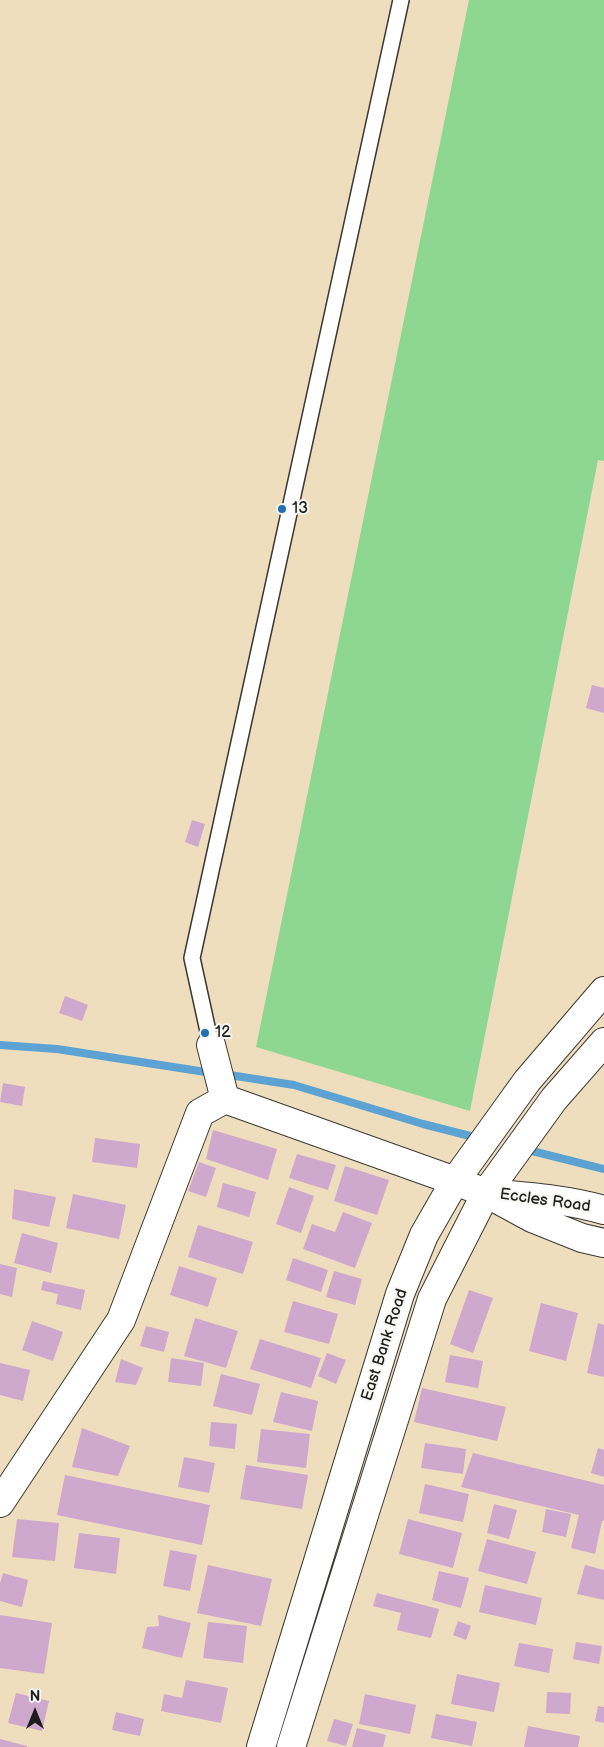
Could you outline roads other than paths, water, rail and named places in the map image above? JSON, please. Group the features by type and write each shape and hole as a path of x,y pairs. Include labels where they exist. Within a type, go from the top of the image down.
{"main road":[{"name":"East Bank Road","path":"261,1747 400,1294 424,1235 455,1181 526,1081 604,990"},
{"name":"East Bank Road","path":"291,1747 432,1299 494,1182 554,1099 604,1042"},
{"path":"0,1503 121,1320 200,1113 226,1099 211,1045"},
{"name":"Eccles Road","path":"226,1099 455,1181 494,1182 536,1197 604,1210"},
{"name":"Eccles Road","path":"494,1182 532,1218 582,1238 604,1243"}],"lane":[{"path":"211,1045 192,958 401,0"}],"waterway":[{"path":"0,1045 57,1049 212,1073"},
{"path":"223,1074 294,1085 423,1124 478,1138"},
{"path":"524,1149 604,1169"}],"place":[{"name":"13","path":"282,509"},
{"name":"12","path":"205,1033"}]}
